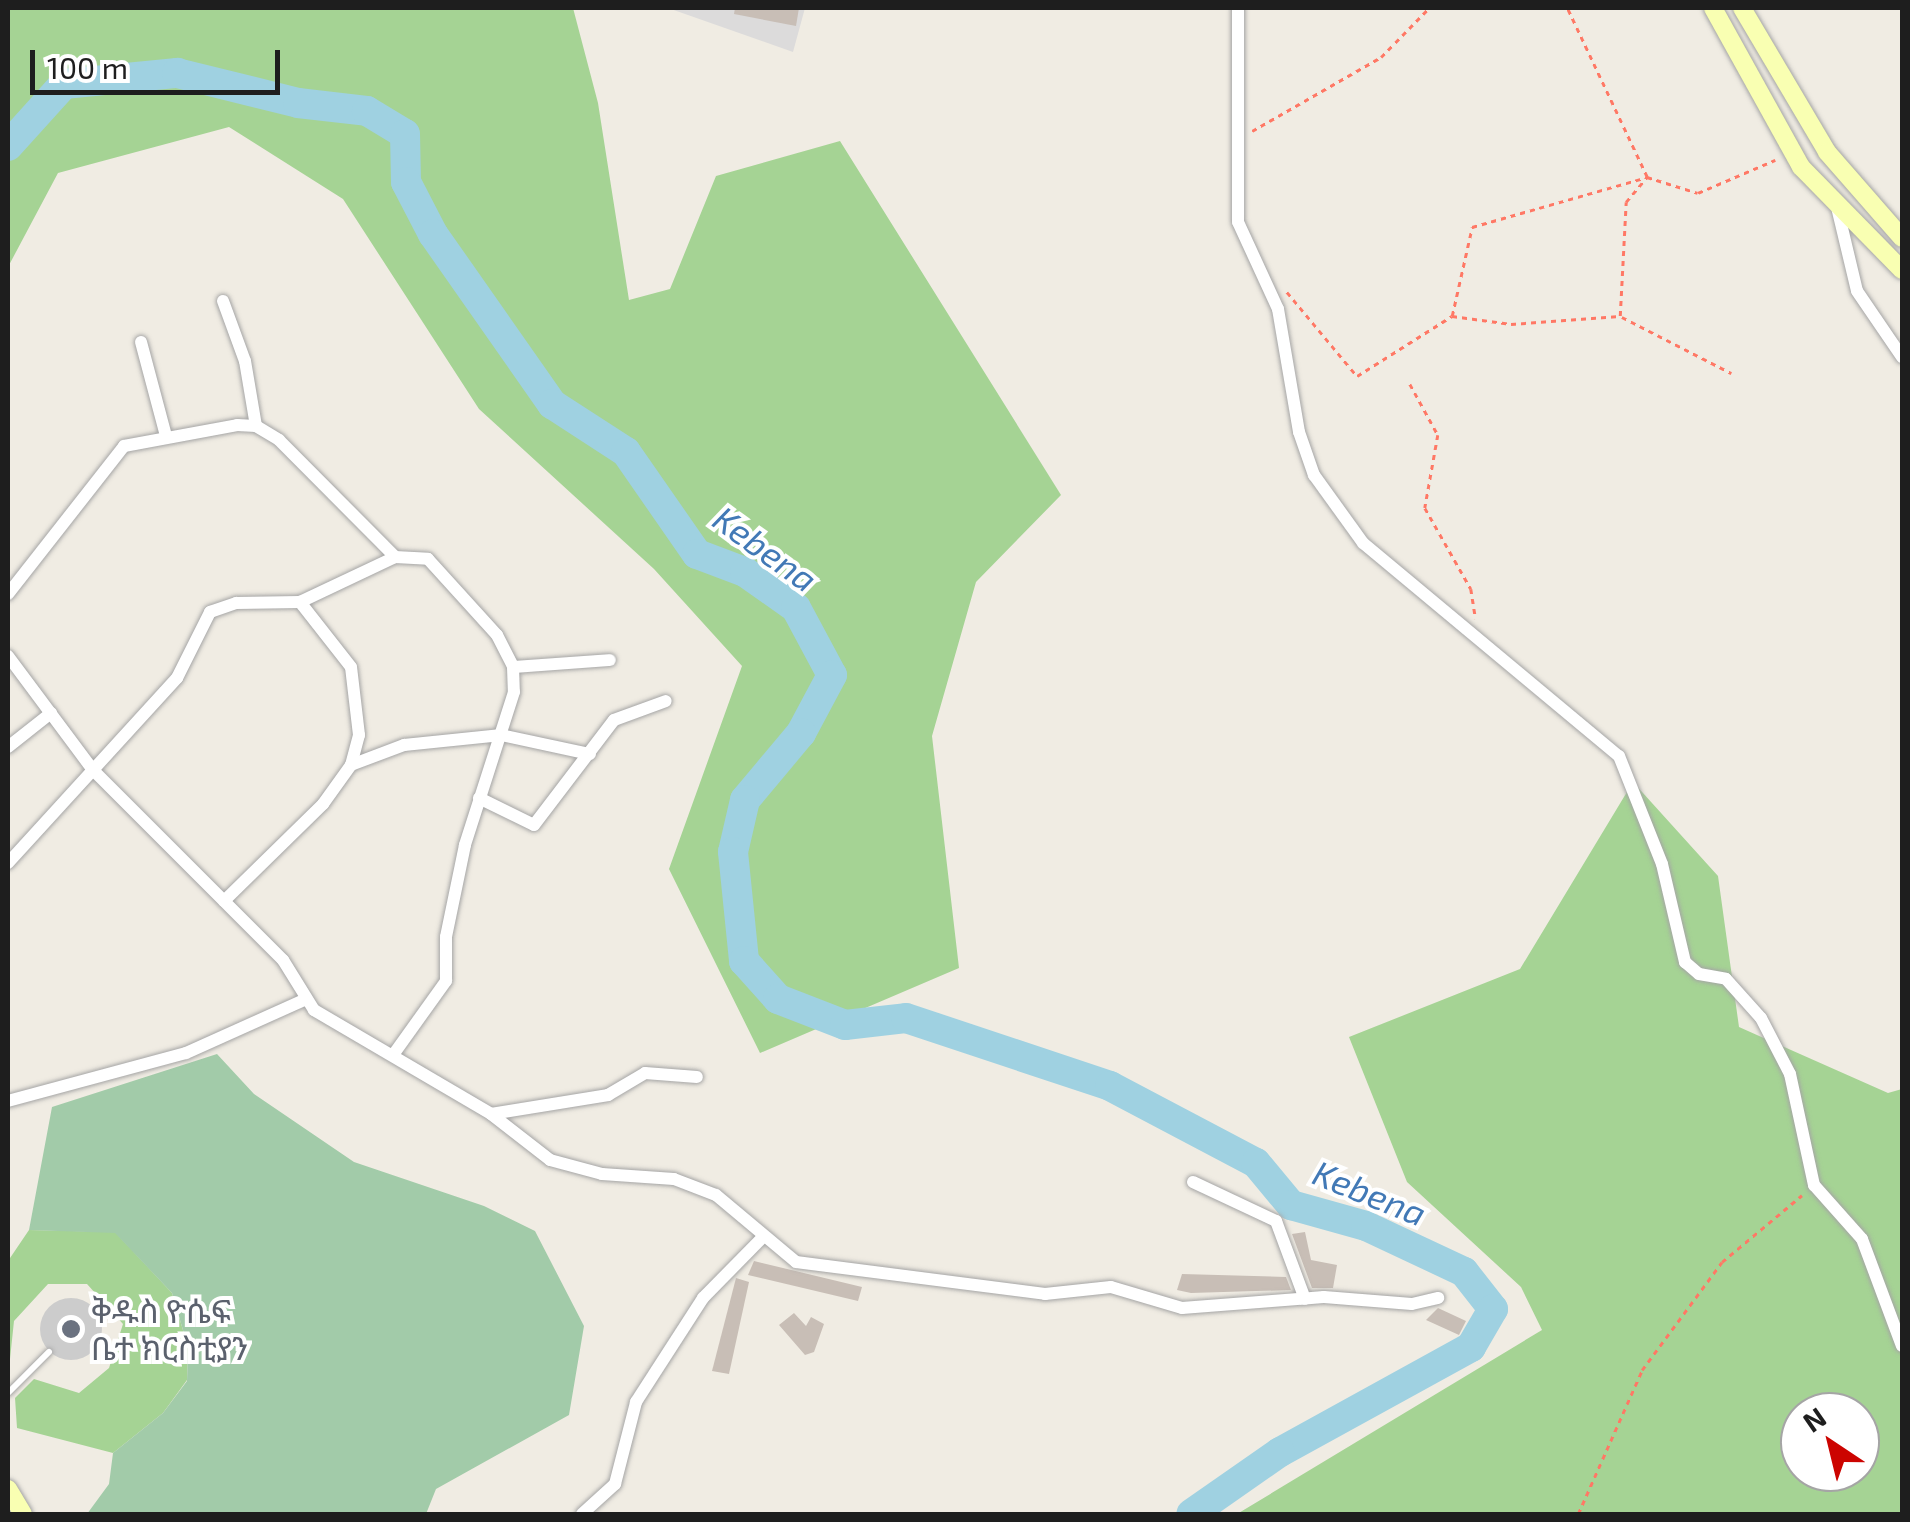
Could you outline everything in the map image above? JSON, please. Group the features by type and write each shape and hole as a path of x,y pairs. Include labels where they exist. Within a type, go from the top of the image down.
{"main road":[{"path":"1712,8 1791,153 1837,207 1902,270"},
{"path":"1742,8 1827,152 1902,238"},
{"path":"8,1490 23,1514"}],"street":[{"path":"1238,8 1238,222 1278,310 1299,432 1314,476 1364,543 1480,645 1605,738 1625,765 1676,906 1685,962 1699,974 1726,979 1761,1018 1790,1074 1814,1185 1862,1239 1902,1346"},
{"path":"1837,207 1857,292 1902,357"},
{"path":"223,301 245,361 256,426"},
{"path":"141,342 166,436"},
{"path":"8,594 110,457 124,446 166,436 256,426 279,440 395,556"},
{"path":"8,863 178,678 210,612 236,603 300,602 395,556 428,558 480,610 512,667 512,711 479,798 446,937 446,980 393,1055"},
{"path":"224,902 323,804 352,765 360,735 351,667 300,602"},
{"path":"8,656 93,770 283,960 306,999 327,1020 491,1114 570,1168 674,1178 716,1196 796,1262 1045,1294 1111,1286 1182,1308 1355,1296 1412,1304 1438,1298"},
{"path":"512,667 610,660"},
{"path":"479,798 534,825 614,720 666,700"},
{"path":"8,747 52,714"},
{"path":"352,765 404,745 501,735 590,754"},
{"path":"8,1101 186,1052 306,999"},
{"path":"491,1114 608,1096 645,1073 697,1078"},
{"path":"1193,1182 1276,1222 1305,1299"},
{"path":"582,1514 615,1484 636,1402 703,1298 763,1237"}],"lane":[{"path":"8,1393 48,1352"}],"path":[{"path":"1241,138 1381,57 1429,8"},
{"path":"1566,8 1647,177"},
{"path":"1452,316 1472,227 1647,177 1698,193 1791,153"},
{"path":"1620,316 1626,202 1647,177"},
{"path":"1286,291 1357,376 1452,316 1511,324 1620,316 1731,374"},
{"path":"1410,384 1438,435 1425,508 1470,589 1480,645"},
{"path":"1578,1514 1642,1370 1722,1262 1814,1185"}],"shaded area":[{"path":"668,8 805,8 793,52"},
{"name":"ቅዱስ ዮሴፍ ቤተ ክርስቲያን","path":"71,1298 93,1307 102,1329 93,1351 71,1360 49,1351 40,1329 49,1307"}],"green space":[{"path":"8,8 573,8 598,103 629,300 670,289 716,176 840,141 1061,495 976,582 932,736 959,968 760,1053 669,869 742,666 654,569 479,409 343,199 229,127 58,173 8,267"},
{"path":"1633,782 1718,876 1739,1027 1888,1093 1902,1089 1902,1514 1237,1514 1542,1330 1521,1287 1407,1182 1349,1037 1520,969"},
{"path":"217,1054 254,1094 354,1162 484,1206 535,1231 584,1326 569,1415 436,1489 426,1514 87,1514 109,1484 113,1453 163,1413 187,1381 188,1347 172,1293 115,1233 29,1230 52,1107"},
{"path":"29,1230 115,1232 172,1293 188,1347 187,1380 163,1413 113,1453 17,1428 15,1398 34,1379 79,1393 109,1368 123,1324 87,1284 48,1284 14,1321 8,1378 8,1261"}],"building":[{"path":"735,8 799,8 796,26 734,14"},
{"path":"1305,1232 1311,1260 1337,1265 1333,1288 1312,1288 1292,1234"},
{"path":"754,1261 862,1287 858,1301 748,1275"},
{"path":"1182,1274 1286,1277 1291,1290 1191,1293 1177,1290"},
{"path":"736,1278 749,1282 729,1374 712,1371"},
{"path":"1438,1308 1466,1321 1459,1335 1426,1320"},
{"path":"794,1313 806,1326 811,1317 824,1324 814,1352 805,1355 779,1325"}],"waterway":[{"name":"Kebena","path":"8,146 64,84 177,73 298,103 367,111 405,134 406,182 433,234 552,404 626,452 697,554 745,572 796,608 832,675 801,733 745,800 733,852 744,961 778,999 845,1025 906,1018 1110,1086 1256,1163 1291,1205 1366,1226 1464,1272 1493,1309 1471,1347 1280,1452 1191,1514"}],"place":[{"name":"ቅዱስ ዮሴፍ ቤተ ክርስቲያን","path":"71,1329"}]}
